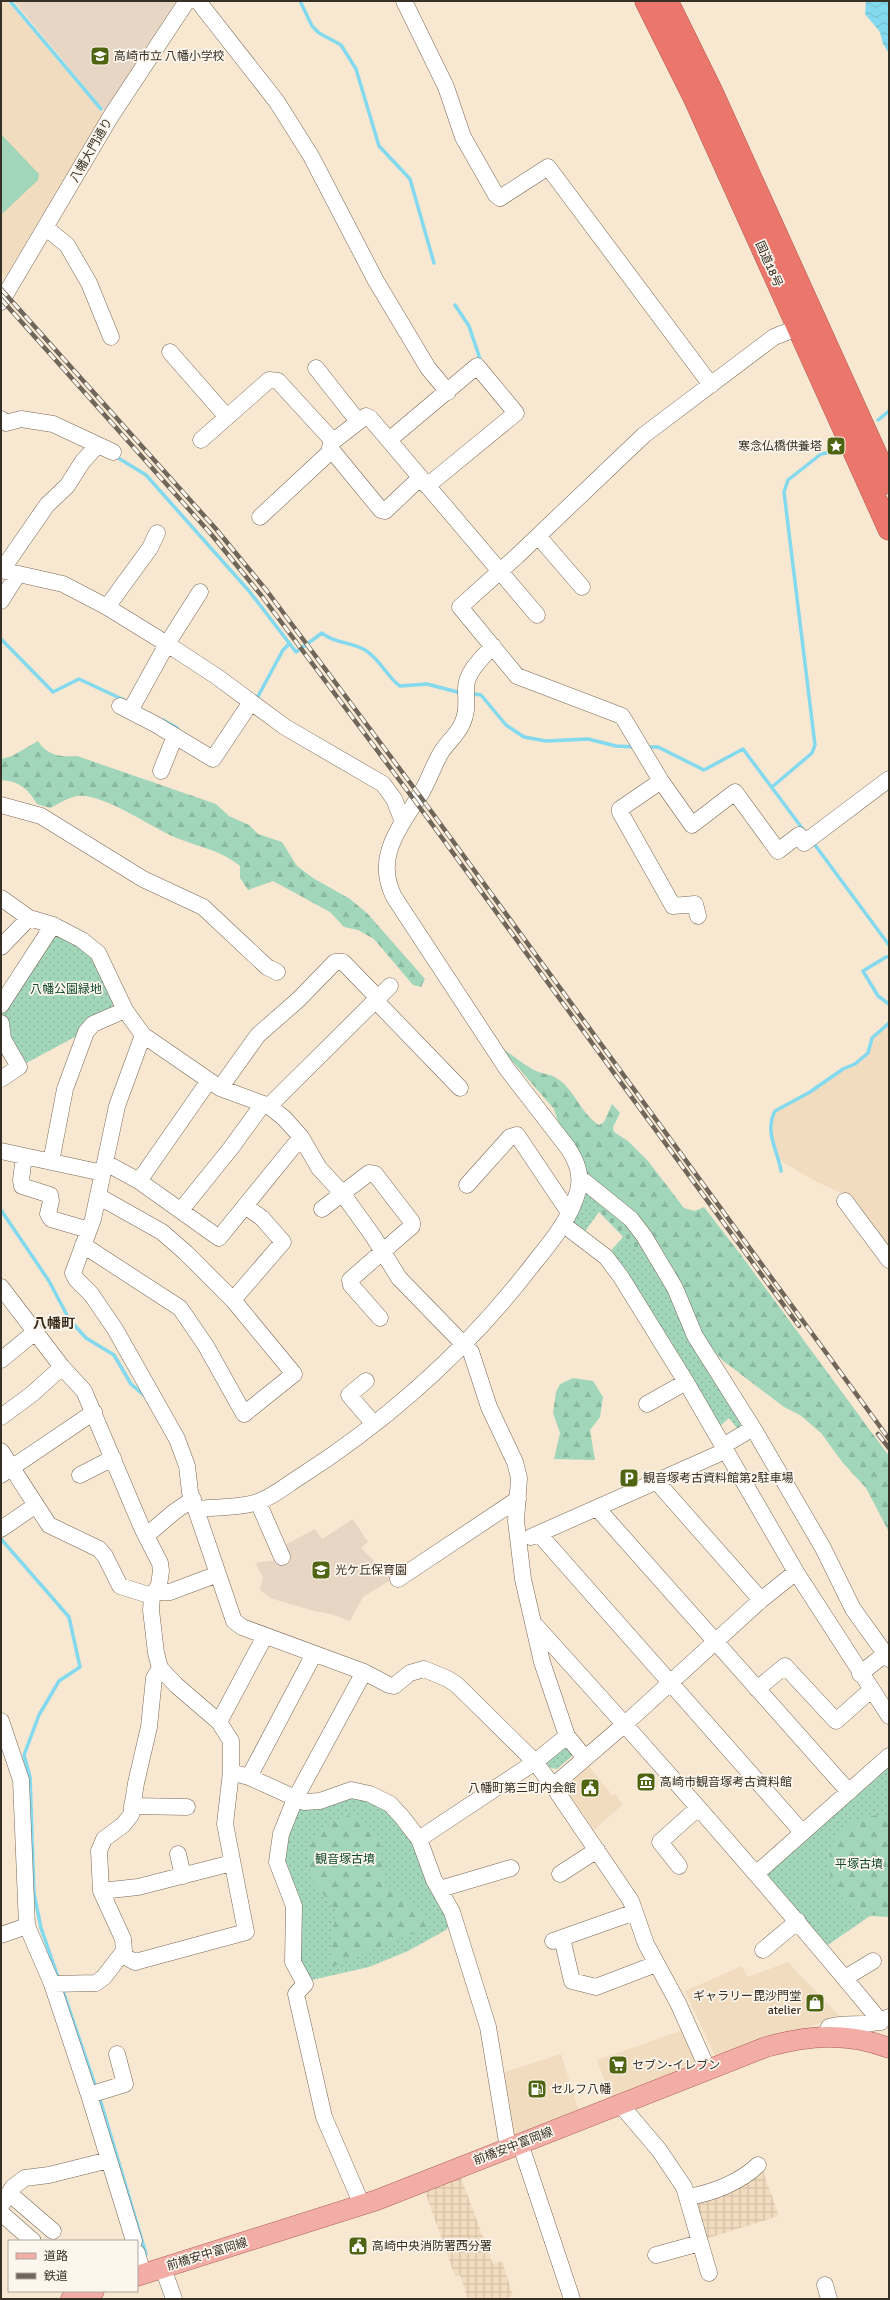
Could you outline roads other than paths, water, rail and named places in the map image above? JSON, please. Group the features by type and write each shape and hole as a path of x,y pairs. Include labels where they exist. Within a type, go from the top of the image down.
{"highway":[{"name":"国道18号","path":"646,1 807,324 889,483"},
{"name":"国道18号","path":"667,1 711,90 889,529"}],"main road":[{"name":"前橋安中富岡線","path":"140,2275 362,2205 766,2047 792,2040 825,2036 862,2039 889,2048"},
{"path":"70,2299 91,2292"}],"street":[{"name":"八幡大門通り","path":"1,302 111,116 187,1"},
{"path":"198,1 278,102 311,156 380,288 428,368 448,392"},
{"path":"404,1 446,87 463,138 496,195 500,198 548,167 711,385"},
{"path":"46,228 67,244 89,283 111,337"},
{"path":"807,324 774,337 628,448 538,536 460,607 517,676 622,716 661,781 692,825 735,792 778,851 799,835 804,843 889,779"},
{"path":"170,352 227,417"},
{"path":"201,440 269,380 278,381 332,446 381,510 385,511 516,413 477,366 390,440"},
{"path":"316,368 357,420"},
{"path":"260,517 357,420 366,416 370,418 390,440 499,572 537,615"},
{"path":"1,419 6,423 21,419 53,424 113,452"},
{"path":"98,445 83,461 67,486 47,505 1,570 63,584 107,607 167,644 216,676 285,727 382,784 394,799 403,822"},
{"path":"107,607 150,548 157,533"},
{"path":"538,536 582,587"},
{"path":"1,601 18,574"},
{"path":"200,592 125,709 175,736 213,760 251,702"},
{"path":"147,1535 174,1512 195,1504 258,1502 320,1464 373,1423 400,1405 466,1345 519,1283 564,1225 571,1210 578,1190 579,1177 577,1162 568,1148 507,1069 394,897 386,876 388,851 403,822 420,796 442,752 463,723 466,693 471,673 493,646"},
{"path":"161,771 175,736"},
{"path":"661,781 620,809 620,812 673,906 695,904 698,916"},
{"path":"1,805 41,816 143,879 203,907 267,967 276,972"},
{"path":"1,898 29,918 53,925 82,940 98,953 125,1010 143,1035 214,1085 266,1105 284,1118 301,1137 319,1168 342,1193 373,1236 399,1278 466,1345 471,1352 488,1407 515,1462 519,1478 516,1521 523,1579 542,1662 567,1736 585,1758"},
{"path":"1,947 29,918"},
{"path":"1,1005 53,925"},
{"path":"139,1181 214,1085 258,1035 298,1000 335,962 343,962 460,1088"},
{"path":"181,1210 266,1105 390,986"},
{"path":"51,1162 65,1089 86,1032 93,1024 125,1010"},
{"path":"1,1023 2,1040 19,1067 1,1079"},
{"path":"143,1035 117,1106 98,1196 89,1230 73,1273 91,1294 115,1328 177,1439 187,1466 190,1492 234,1621 242,1627 364,1672 389,1685 397,1684 410,1673 424,1669 458,1685 535,1762 628,1895 646,1944 678,2003 708,2070"},
{"path":"467,1185 510,1137 517,1135 566,1208 571,1210"},
{"path":"1,1151 51,1162 105,1168 139,1181 219,1238 301,1137"},
{"path":"24,1156 21,1180 22,1186 50,1195 51,1201 48,1214 51,1218 89,1230"},
{"path":"322,1209 369,1173 375,1174 412,1222 412,1226 381,1251 350,1280 351,1285 380,1318"},
{"path":"579,1177 631,1219 644,1236 675,1288 695,1336 753,1428 823,1548 853,1609 887,1656 860,1674"},
{"path":"83,1245 180,1308 206,1346 244,1414 294,1374 233,1300 186,1253 162,1232 98,1196"},
{"path":"845,1201 889,1260"},
{"path":"233,1300 283,1242 262,1218 245,1206"},
{"path":"564,1225 590,1243 613,1267 642,1309 796,1572 860,1674 889,1716"},
{"path":"4,1296 84,1391 142,1528 147,1535 160,1563 161,1571 154,1594 152,1626 160,1668 176,1685 219,1722 231,1741 231,1772 225,1824 246,1932 135,1962 122,1954"},
{"path":"1,1360 35,1332"},
{"path":"1,1417 32,1394 62,1366"},
{"path":"366,1381 349,1394 373,1423"},
{"path":"647,1404 686,1382"},
{"path":"7,1471 94,1412"},
{"path":"519,1541 539,1534 657,1482 724,1449 753,1428"},
{"path":"1,1451 7,1471 36,1505 49,1525 99,1549 105,1556 120,1586 154,1594 170,1592 218,1574"},
{"path":"80,1475 113,1458"},
{"path":"657,1482 761,1600"},
{"path":"398,1580 518,1498"},
{"path":"258,1502 282,1557"},
{"path":"1,1529 36,1505"},
{"path":"597,1508 849,1792"},
{"path":"539,1534 802,1832"},
{"path":"553,1786 625,1724 761,1600 796,1572"},
{"path":"533,1623 625,1724 798,1921 845,1978 885,2019 862,2026 844,2024 829,2027 825,2036"},
{"path":"219,1722 266,1636"},
{"path":"249,1777 314,1654"},
{"path":"757,1689 785,1666 836,1721 871,1690"},
{"path":"52,1984 96,1983 104,1977 122,1954 125,1946 101,1891 99,1851 101,1844 109,1834 127,1820 132,1806 136,1783 150,1727 154,1678 160,1668"},
{"path":"362,2205 324,2117 296,1994 305,1984 293,1962 294,1906 277,1862 283,1828 296,1799 364,1672"},
{"path":"1,1721 20,1780 27,1926 52,1984 110,2160 134,2240"},
{"path":"419,1839 535,1762 567,1736"},
{"path":"756,1874 889,1756"},
{"path":"231,1772 249,1777 296,1799 310,1803 351,1790 370,1794 390,1804 402,1816 419,1839 434,1880 452,1912 488,2027 514,2145 572,2299"},
{"path":"132,1806 187,1807"},
{"path":"679,1866 660,1842 698,1808"},
{"path":"560,1874 597,1850"},
{"path":"178,1854 183,1876"},
{"path":"101,1891 138,1887 232,1863"},
{"path":"440,1889 511,1868"},
{"path":"635,1912 558,1939 572,1981 596,1987 656,1964"},
{"path":"763,1950 798,1921"},
{"path":"1,1935 27,1926"},
{"path":"845,1978 873,1961"},
{"path":"89,2095 125,2084 117,2054"},
{"path":"620,2104 673,2169 688,2197 709,2273"},
{"path":"53,2231 5,2200 13,2188 25,2178 49,2175 110,2160"},
{"path":"688,2197 706,2194 748,2175 758,2165"},
{"path":"1,2213 32,2240"},
{"path":"656,2256 700,2243"},
{"path":"138,2260 140,2275"},
{"path":"163,2268 174,2299"}],"water":[{"path":"866,1 889,1 889,53 883,44 880,32 865,14"}],"waterway":[{"path":"10,1 101,109"},
{"path":"300,1 312,26 319,33 341,45 356,69 379,146 410,179 434,263"},
{"path":"455,305 469,326 480,359"},
{"path":"878,420 889,411"},
{"path":"772,787 812,753 815,745 784,492 788,480 821,454 837,451"},
{"path":"115,456 146,475 249,591 296,652 322,633 337,641 354,645 365,650 375,658 391,678 400,686 427,684 461,693"},
{"path":"1,639 53,692 79,679 124,700"},
{"path":"256,700 283,650 289,644"},
{"path":"469,693 481,695 506,725 524,737 546,741 588,739 616,746 635,747"},
{"path":"163,720 177,728"},
{"path":"645,747 658,747 704,770 743,749 805,832"},
{"path":"812,841 889,945"},
{"path":"889,957 886,957 863,971 878,996 889,1004"},
{"path":"781,1171 771,1134 772,1119 775,1111 810,1092 843,1069 855,1064 868,1053 872,1038 889,1023"},
{"path":"1,1210 49,1281 69,1319 86,1338 114,1355 131,1384 146,1397"},
{"path":"1,1539 69,1617 80,1667 59,1681 39,1715 24,1755 30,1777 34,1893 41,1928 59,1980"},
{"path":"62,1988 96,2088"},
{"path":"99,2096 146,2254"}],"railway":[{"path":"1,289 216,529 267,591 420,796 889,1439"},
{"path":"1,299 211,534 261,595 415,801 799,1326"},
{"path":"878,1434 889,1448"}],"place":[{"name":"高崎市立 八幡小学校","path":"100,56"},
{"name":"寒念仏橋供養塔","path":"836,446"},
{"name":"観音塚考古資料館第2駐車場","path":"629,1478"},
{"name":"光ケ丘保育園","path":"321,1570"},
{"name":"高崎市観音塚考古資料館","path":"646,1782"},
{"name":"八幡町第三町内会館","path":"590,1788"},
{"name":"ギャラリー毘沙門堂 atelier","path":"815,2003"},
{"name":"セブン-イレブン","path":"618,2065"},
{"name":"セルフ八幡","path":"537,2089"},
{"name":"高崎中央消防署西分署","path":"358,2246"}],"district":[{"name":"八幡町","path":"54,1323"}],"park label":[{"name":"八幡公園緑地","path":"66,989"},
{"name":"観音塚古墳","path":"345,1859"},
{"name":"平塚古墳","path":"859,1864"}]}
